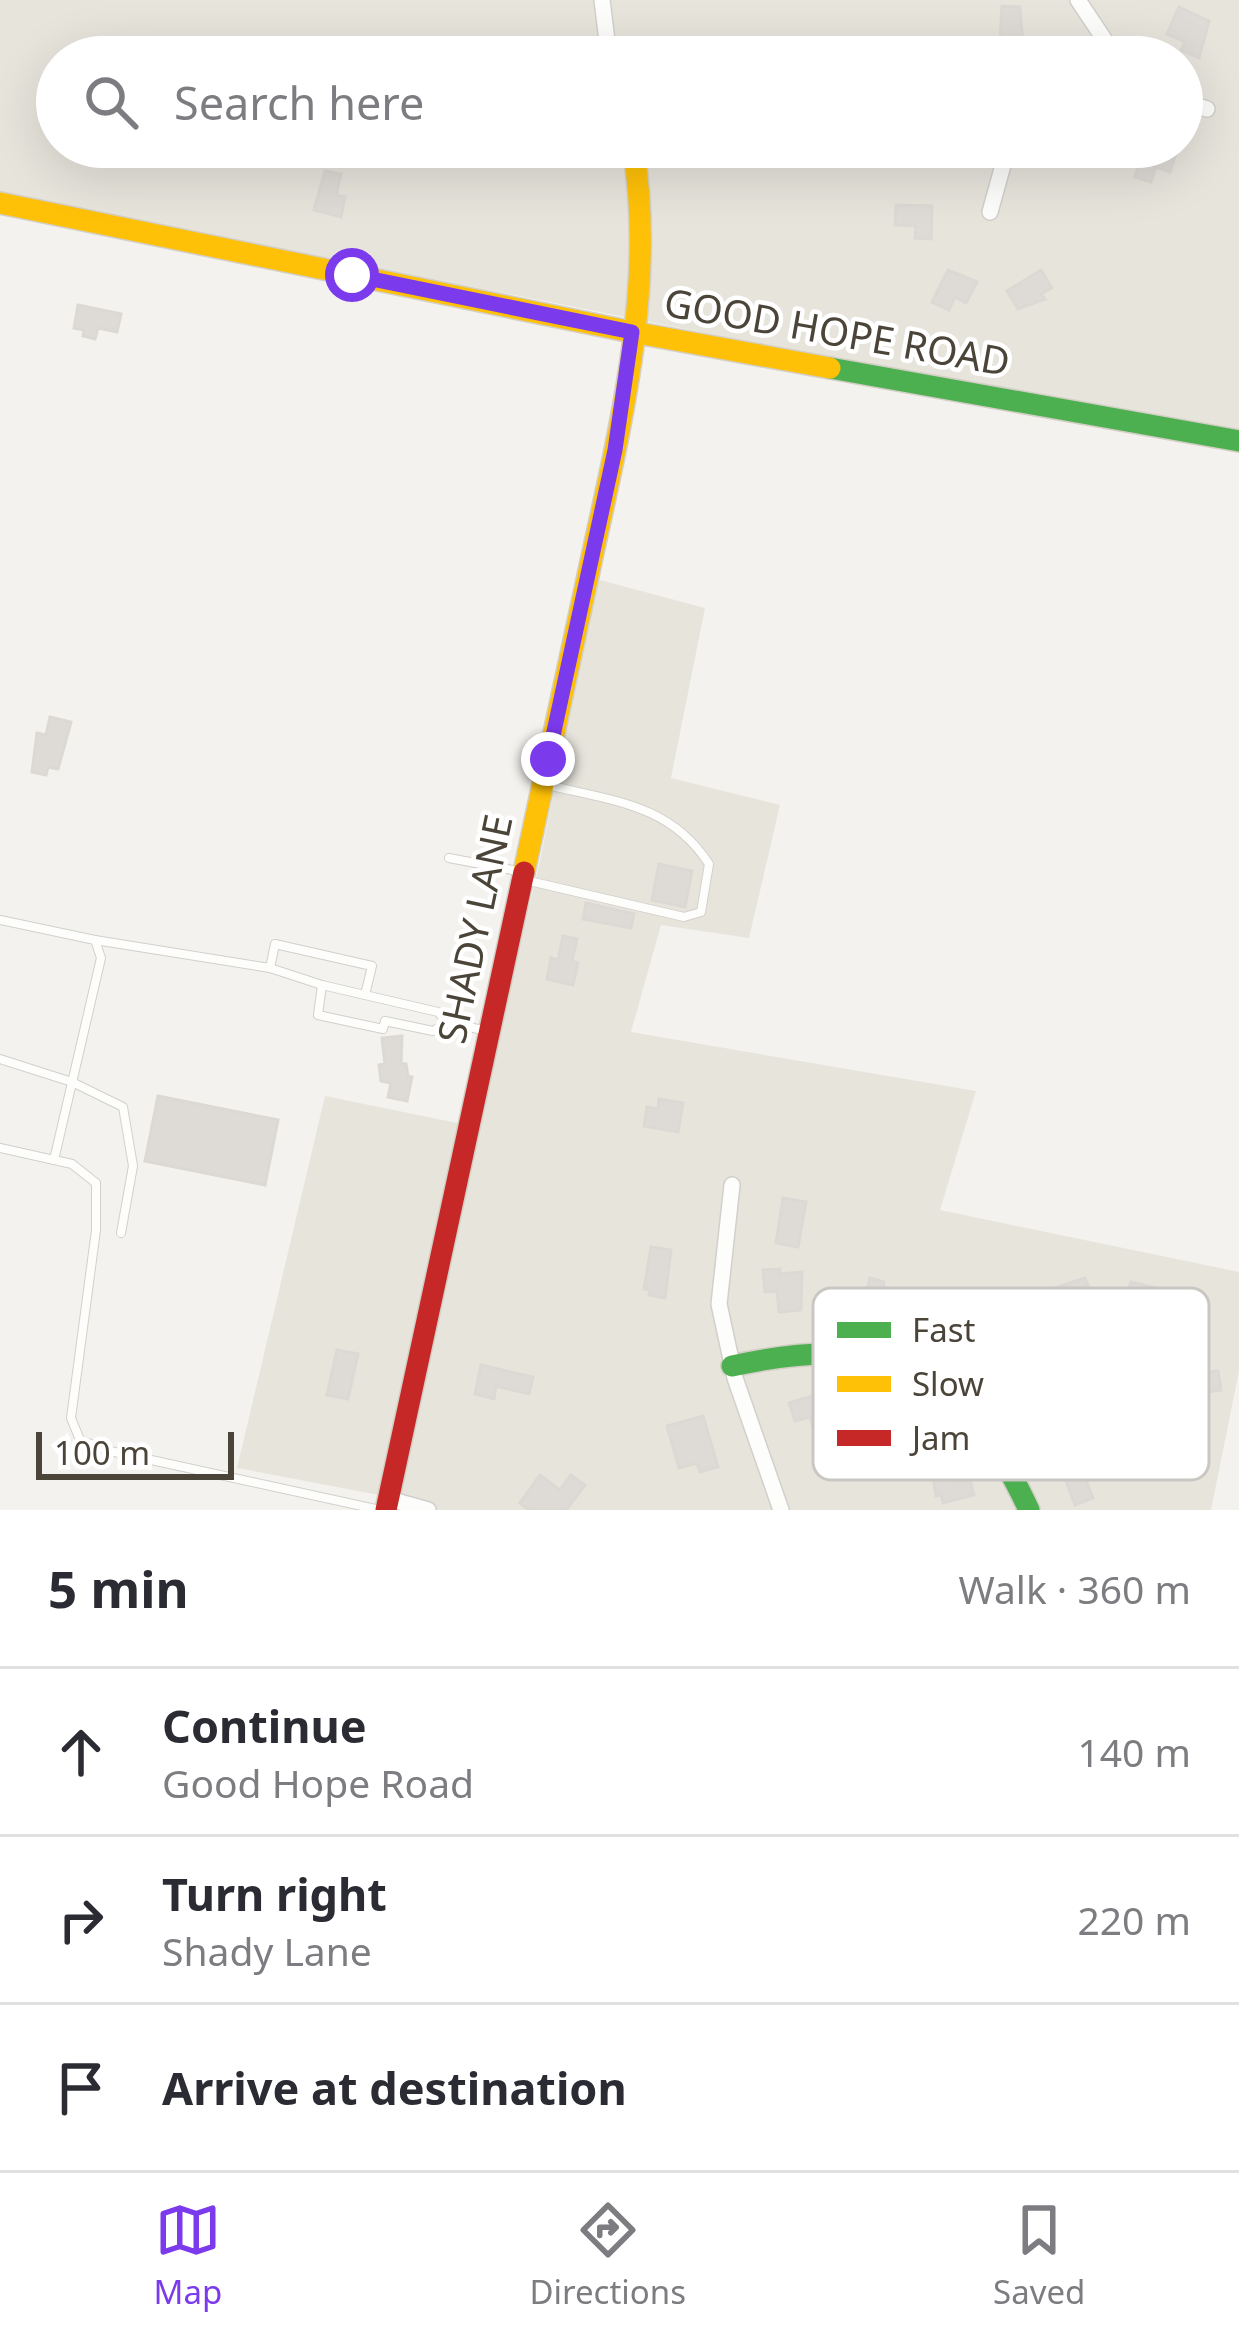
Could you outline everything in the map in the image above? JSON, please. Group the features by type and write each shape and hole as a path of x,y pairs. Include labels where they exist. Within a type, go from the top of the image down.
{"street":[{"path":"602,0 606,36"},
{"path":"1078,0 1100,36"},
{"path":"1203,108 1207,109"},
{"name":"SHADY LANE","path":"385,1506 615,450 632,332 641,220 635,168"},
{"path":"990,212 1002,168"},
{"name":"GOOD HOPE ROAD","path":"0,203 632,332 1239,441"},
{"path":"732,1185 719,1304 732,1366 781,1510"},
{"path":"732,1366 813,1349"},
{"path":"1015,1480 1029,1510"},
{"path":"385,1506 428,1510"}],"lane":[{"path":"449,858 690,918 701,912 710,872 699,850 674,824 658,814 543,784"},
{"path":"0,920 270,968 438,1012 447,1023"},
{"path":"54,1160 101,958 95,940"},
{"path":"270,968 275,944 371,966 365,995"},
{"path":"322,985 317,1015 383,1029 385,1021 433,1030 447,1023 490,1032"},
{"path":"0,1059 72,1082 123,1107 133,1166 121,1233"},
{"path":"0,1148 72,1164 96,1183 96,1230 71,1418 80,1439 110,1451 385,1506"}],"shaded area":[{"path":"0,0 1239,0 1239,430 852,362 0,193"},
{"path":"596,579 705,608 671,778 780,805 749,938 661,925 631,1032 976,1091 940,1210 1239,1272 1239,1371 1211,1510 399,1510 400,1499 237,1468 325,1096 477,1127 540,861"}],"building":[{"path":"1002,6 1020,7 1022,36 1000,36"},
{"path":"1179,7 1209,21 1203,43 1203,36 1167,34"},
{"path":"1138,168 1156,168 1151,182 1135,177"},
{"path":"325,171 341,174 336,195 345,197 341,217 314,210"},
{"path":"896,205 932,206 931,239 915,238 916,226 895,225"},
{"path":"948,270 977,282 966,303 955,297 949,310 932,302"},
{"path":"1041,270 1052,288 1041,294 1045,299 1018,309 1007,291"},
{"path":"78,305 121,314 117,332 98,328 95,339 83,336 84,330 74,328"},
{"path":"50,717 71,722 58,769 48,767 46,775 32,772 37,733 46,735"},
{"path":"659,864 692,871 685,907 652,900"},
{"path":"586,903 634,914 631,928 583,919"},
{"path":"563,936 577,939 573,985 547,979 551,958 558,960"},
{"path":"402,1036 401,1063 412,1077 407,1101 388,1097 391,1083 381,1081 379,1065 385,1064 382,1038"},
{"path":"158,1096 278,1120 265,1185 145,1161"},
{"path":"659,1099 683,1103 678,1132 644,1126 647,1107 658,1109"},
{"path":"783,1198 806,1202 798,1247 776,1243"},
{"path":"651,1247 671,1250 665,1298 644,1289"},
{"path":"780,1269 780,1274 802,1272 801,1310 779,1312 777,1291 765,1292 763,1270"},
{"path":"870,1278 884,1282 883,1288 868,1288"},
{"path":"1085,1278 1089,1288 1055,1288"},
{"path":"337,1350 358,1354 348,1399 327,1395"},
{"path":"481,1365 533,1377 529,1394 496,1386 494,1399 475,1394"},
{"path":"1218,1371 1221,1390 1209,1392 1209,1372"},
{"path":"813,1396 813,1427 810,1417 795,1421 789,1403"},
{"path":"703,1416 718,1467 700,1472 697,1463 679,1468 667,1426"},
{"path":"540,1475 560,1490 571,1475 585,1485 566,1510 529,1510 520,1503"},
{"path":"933,1480 970,1480 974,1495 943,1503 941,1495 936,1496"},
{"path":"1066,1480 1086,1480 1093,1498 1075,1505"}],"traffic: fast":[{"path":"830,368 1239,441"},
{"path":"732,1366 813,1355"},
{"path":"1013,1480 1029,1510"}],"traffic: slow":[{"path":"524,872 632,353 640,250 635,168"},
{"path":"0,203 830,368"}],"traffic: jam":[{"path":"386,1510 524,872"}],"route":[{"path":"352,275 632,332 615,450 548,759"}]}
